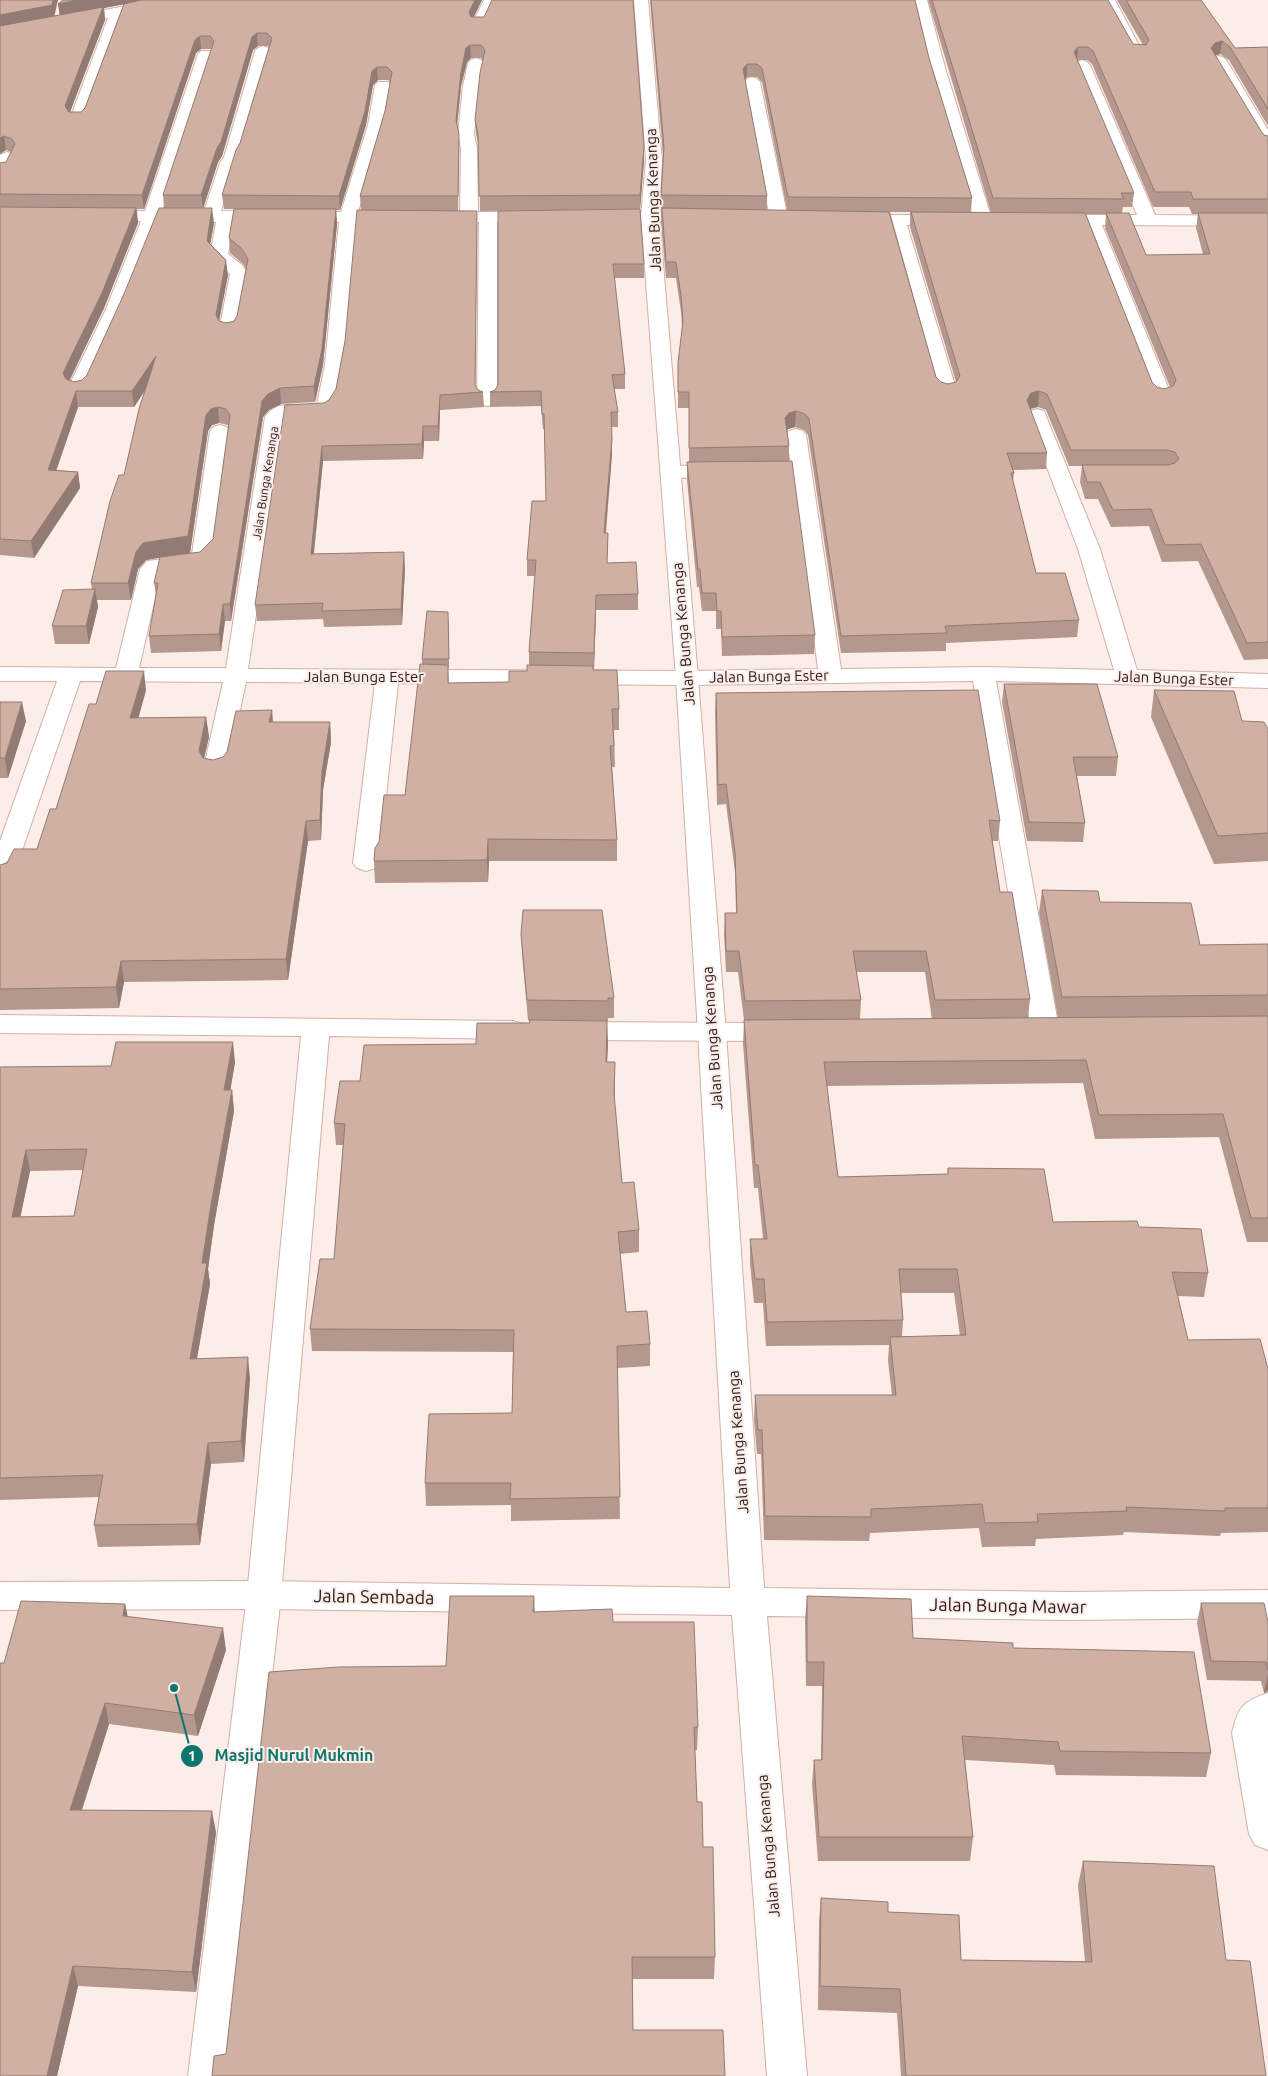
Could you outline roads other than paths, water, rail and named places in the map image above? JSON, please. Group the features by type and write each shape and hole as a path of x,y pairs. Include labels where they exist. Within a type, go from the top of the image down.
{"street":[{"path":"0,34 180,0"},
{"path":"478,26 491,0"},
{"name":"Jalan Bunga Kenanga","path":"641,0 654,161 649,216 712,1033 748,1602 787,2076"},
{"path":"920,0 938,71 984,220"},
{"path":"1108,0 1138,54"},
{"path":"77,121 118,12"},
{"path":"228,331 239,274 236,269 219,256 218,216 228,163 232,157 263,50"},
{"path":"77,390 115,309 152,216 206,54"},
{"path":"1219,61 1268,144"},
{"path":"469,218 469,148 466,134 471,86 476,63"},
{"path":"1082,64 1148,220"},
{"path":"752,82 778,219"},
{"name":"Jalan Bunga Kenanga","path":"215,771 236,675 275,417 279,412 321,411 326,406 334,365 348,217 376,125 384,85"},
{"path":"0,172 8,157"},
{"path":"82,216 555,217"},
{"path":"487,400 488,218"},
{"path":"760,218 798,219"},
{"path":"838,219 1003,220"},
{"path":"897,220 947,392"},
{"path":"1032,220 1268,221"},
{"path":"1092,220 1162,397"},
{"path":"1037,415 1069,474 1089,550 1128,676"},
{"path":"126,675 151,569 155,566 194,562 202,556 220,431"},
{"path":"796,435 830,675"},
{"path":"670,472 802,470"},
{"name":"Jalan Bunga Ester","path":"0,674 686,678 983,674 1128,676 1268,682"},
{"path":"983,674 1045,1029"},
{"path":"0,877 71,675"},
{"path":"366,863 387,676"},
{"path":"0,1024 712,1033 810,1032"},
{"path":"208,2076 264,1595 316,1027"},
{"path":"1016,1029 1074,1029"},
{"name":"Jalan Sembada","path":"0,1596 264,1595 748,1602"},
{"name":"Jalan Bunga Mawar","path":"748,1602 1067,1606 1268,1604"},
{"path":"1268,1708 1260,1710 1254,1717 1250,1733 1268,1834"}],"place":[{"name":"Masjid Nurul Mukmin","path":"174,1688"}]}
